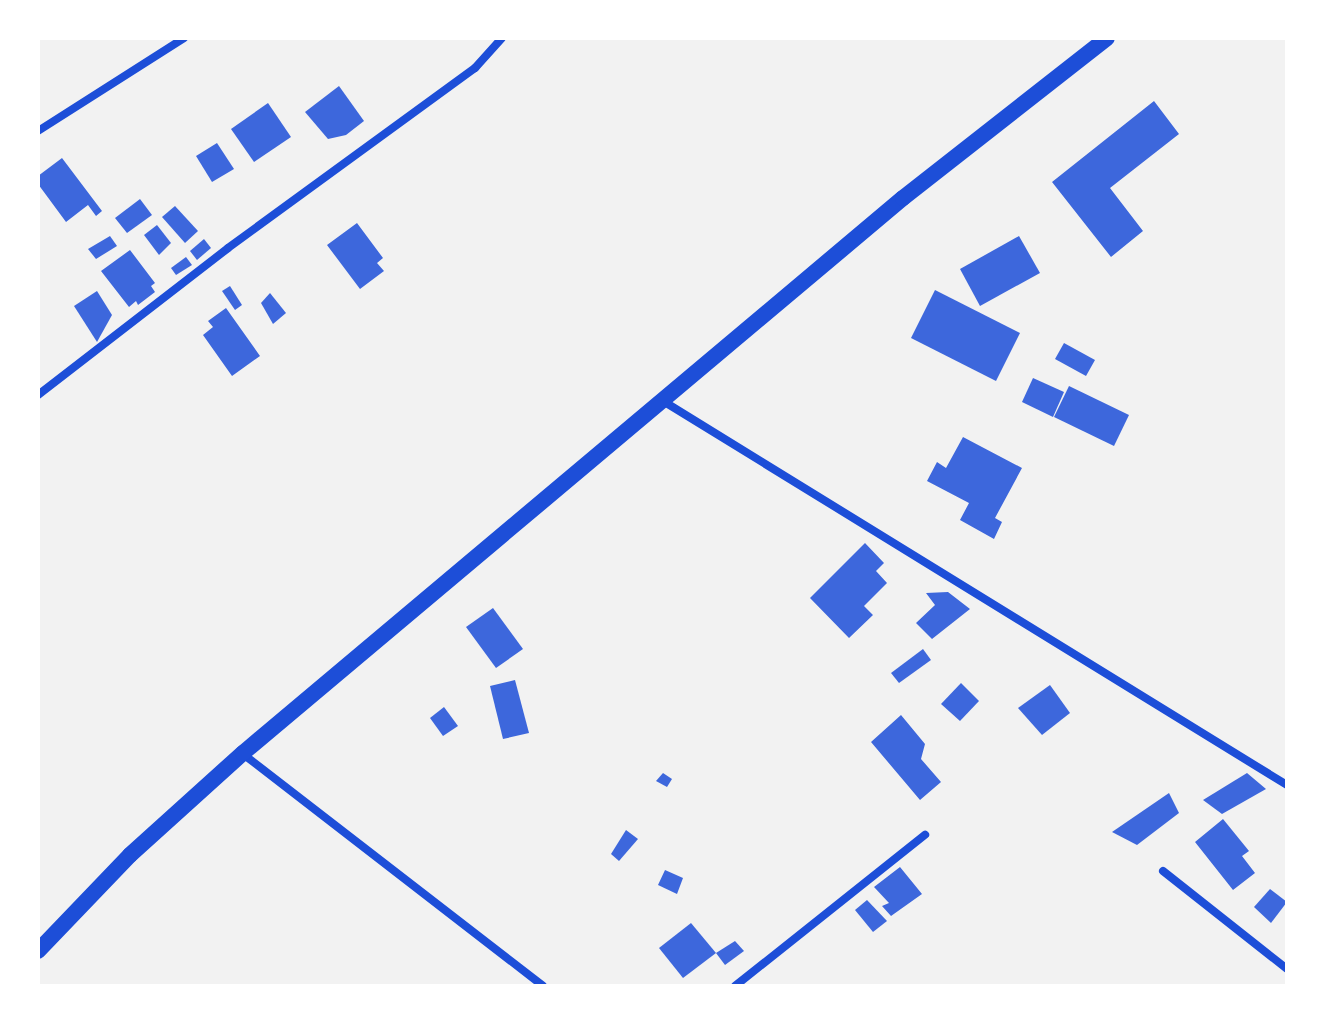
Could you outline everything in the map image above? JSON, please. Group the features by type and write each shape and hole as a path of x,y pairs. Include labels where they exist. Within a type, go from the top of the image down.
{"main road":[{"path":"38,951 130,855 243,753 903,198 1107,38"}],"street":[{"path":"38,131 184,38"},
{"path":"38,395 228,248 475,68 502,38"},
{"path":"663,401 1287,785"},
{"path":"243,753 543,986"},
{"path":"735,986 925,835"},
{"path":"1163,871 1287,969"}],"building":[{"path":"339,86 364,121 346,135 328,139 305,112"},
{"path":"1154,101 1179,134 1110,188 1143,231 1111,257 1052,182"},
{"path":"268,103 291,137 254,162 231,129"},
{"path":"217,143 234,169 212,182 196,156"},
{"path":"62,158 102,211 96,216 88,205 66,222 38,184 38,176"},
{"path":"140,199 152,215 127,233 115,218"},
{"path":"175,206 198,231 185,243 162,217"},
{"path":"357,223 383,258 377,263 384,271 360,289 327,245"},
{"path":"157,225 171,243 159,255 144,235"},
{"path":"110,236 117,246 96,259 88,249"},
{"path":"1019,236 1040,273 980,306 960,269"},
{"path":"204,239 211,248 197,260 190,251"},
{"path":"130,250 155,283 151,286 155,292 138,305 136,301 129,307 101,271"},
{"path":"186,257 192,265 176,275 171,268"},
{"path":"230,286 242,305 235,310 222,291"},
{"path":"935,290 1020,333 996,381 911,338"},
{"path":"97,291 112,315 97,342 74,306"},
{"path":"270,293 286,313 273,324 261,303"},
{"path":"226,308 260,356 232,376 203,335 213,327 208,321"},
{"path":"1064,343 1095,360 1086,376 1055,359"},
{"path":"1033,378 1064,392 1053,417 1022,402"},
{"path":"1069,386 1129,415 1114,446 1054,417"},
{"path":"963,437 1022,468 995,518 1002,522 994,539 960,520 969,503 927,481 937,462 946,468"},
{"path":"865,543 884,563 876,571 887,583 864,606 873,615 849,638 810,598"},
{"path":"948,592 970,609 932,639 916,623 935,605 926,593"},
{"path":"493,608 523,649 496,668 466,627"},
{"path":"923,649 931,660 899,683 891,673"},
{"path":"515,680 529,733 503,739 490,686"},
{"path":"961,683 979,701 960,721 941,704"},
{"path":"1050,685 1070,713 1042,735 1018,708"},
{"path":"444,707 458,726 443,736 430,718"},
{"path":"901,715 925,744 921,759 941,782 920,800 871,742"},
{"path":"663,773 672,779 667,787 656,781"},
{"path":"1247,773 1266,789 1222,814 1203,800"},
{"path":"1169,793 1179,813 1137,845 1112,832"},
{"path":"1223,819 1249,851 1242,856 1255,873 1233,890 1195,842"},
{"path":"626,830 638,839 619,861 611,854"},
{"path":"900,867 922,894 891,916 882,906 889,903 874,887"},
{"path":"665,870 683,878 677,894 658,885"},
{"path":"1270,889 1287,902 1271,923 1254,907"},
{"path":"867,900 887,921 873,932 855,910"},
{"path":"691,923 716,953 683,978 659,948"},
{"path":"735,941 744,951 725,965 716,953"}]}
